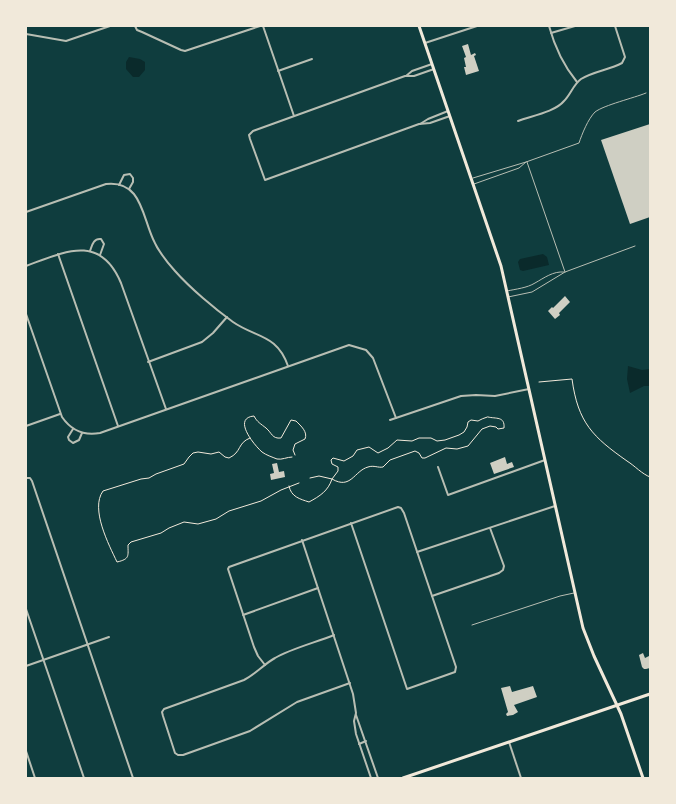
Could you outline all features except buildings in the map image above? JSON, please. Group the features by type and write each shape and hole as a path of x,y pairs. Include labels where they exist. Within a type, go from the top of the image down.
{"main road":[{"path":"419,26 499,258 583,628 589,645 617,705 643,778"},
{"path":"404,778 650,694"}],"street":[{"path":"26,34 64,41 110,26"},
{"path":"135,26 137,30 185,51 261,26 294,116"},
{"path":"425,43 477,26"},
{"path":"549,26 560,58 567,70 577,82"},
{"path":"551,33 575,26"},
{"path":"518,121 561,105 577,82 587,76 624,62 624,55 615,26"},
{"path":"278,71 312,59"},
{"path":"432,64 405,76 253,131 249,135 264,180 419,124 448,111"},
{"path":"405,76 414,76 434,69"},
{"path":"419,124 430,124 450,116"},
{"path":"119,185 124,176 130,174 133,178 133,182 129,189"},
{"path":"26,212 102,185 111,183 129,189 138,200 152,236 165,260 186,282 227,317 240,326 264,336 272,342 281,351 288,366"},
{"path":"90,252 94,241 101,239 104,244 100,255"},
{"path":"26,266 58,254 75,250 100,255 110,264 118,276 166,410"},
{"path":"58,254 118,426"},
{"path":"26,314 60,414 73,429 82,433 96,434 349,345 366,350 370,354 375,362 396,418"},
{"path":"148,362 202,342 213,333 227,317"},
{"path":"390,420 461,396 500,396 529,389"},
{"path":"26,426 60,414"},
{"path":"73,429 68,437 73,443 79,440 82,433"},
{"path":"438,467 448,494 545,460"},
{"path":"26,478 30,478 32,481 133,778"},
{"path":"417,552 555,506"},
{"path":"265,665 256,652 229,571 229,567 302,540 351,523 398,507 402,508 456,667 456,671 407,689 351,523"},
{"path":"432,596 499,573 503,570 504,566 490,528"},
{"path":"302,540 355,700 356,714 354,724 359,744 371,778"},
{"path":"243,614 318,588"},
{"path":"26,609 84,778"},
{"path":"334,635 278,656 244,680 167,707 163,710 163,716 175,753 178,755 183,755 246,732 297,702 350,683"},
{"path":"26,666 109,637"},
{"path":"356,714 378,778"},
{"path":"359,744 366,741"},
{"path":"509,742 521,778"},
{"path":"26,751 35,778"}],"lane":[{"path":"471,178 526,162 579,143 591,118 596,112 602,108 646,93"},
{"path":"474,185 519,168 526,162"},
{"path":"526,162 565,272"},
{"path":"508,297 532,292 565,272 635,246"},
{"path":"507,291 532,285 542,278 559,272 565,272"},
{"path":"472,625 560,596 575,593"}],"path":[{"path":"539,382 572,379 578,408 582,418 594,434 602,442 650,477"},
{"path":"292,457 279,459 263,452 250,438 244,424 246,418 254,416 257,421 267,428 272,436 277,438 281,438 288,424 291,420 294,420 307,436 305,439 295,444 293,450 295,455"},
{"path":"289,486 294,496 298,499 309,502 323,494 332,479 338,470 338,467 332,464 331,460 333,458 344,461 353,456 357,450 364,447 372,448 378,453 388,448 397,440 412,441 419,438 431,438 437,441 445,440 464,432 468,422 471,420 478,421 488,417 499,417 504,424 504,428 501,429 493,426 482,429 468,446 457,449 446,448 425,458 422,458 416,451 390,460 383,467 379,468 372,466 364,468 350,480 340,481 332,479 319,476 310,478"},
{"path":"250,438 243,441 238,451 229,458 225,457 219,452 211,454 198,452 189,457 184,464 149,478 141,479 103,492 100,496 98,505 99,512 117,562 126,559 128,556 128,545 131,542 161,533 168,528 184,522 198,524 216,519 229,510 261,501 289,486 299,483"}],"water":[{"path":"129,57 140,59 145,62 145,70 139,77 133,77 126,69 126,62"},
{"path":"543,254 547,257 549,265 523,271 520,270 518,262 520,259"},
{"path":"628,366 642,370 650,369 650,386 644,386 630,393 627,379"}]}
